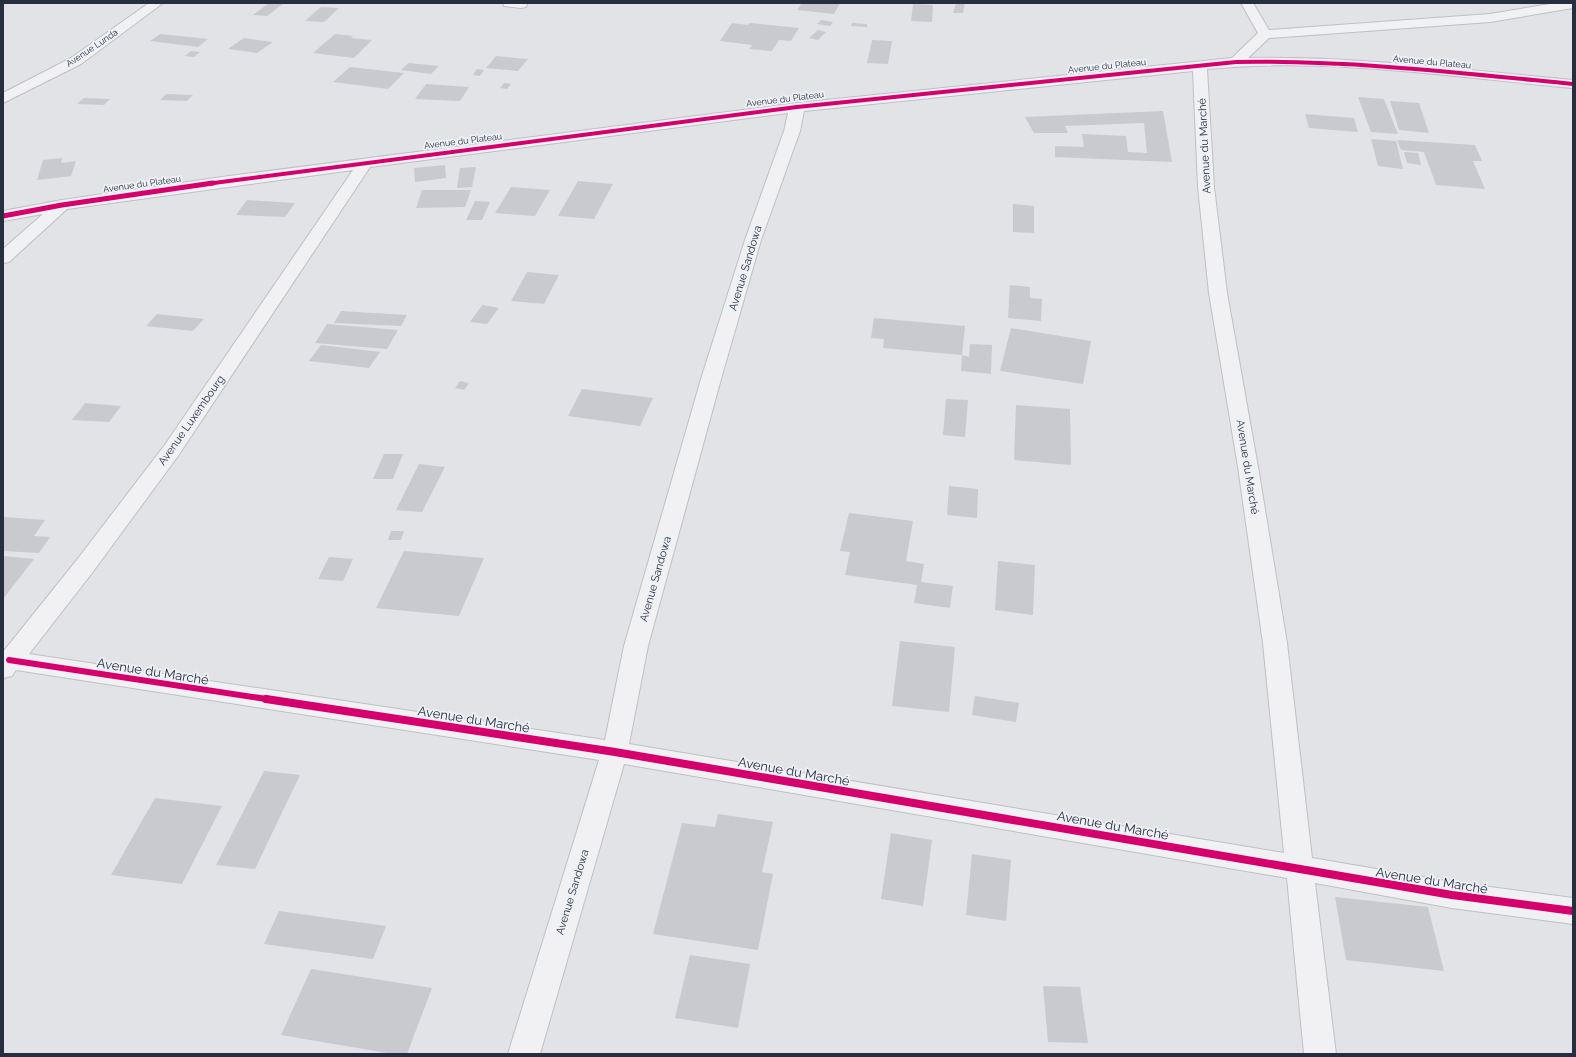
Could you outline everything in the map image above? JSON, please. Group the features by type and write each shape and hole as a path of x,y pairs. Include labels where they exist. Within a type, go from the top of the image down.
{"street":[{"name":"Avenue Lunda","path":"3,99 76,61 157,3"},
{"path":"1247,3 1265,34"},
{"path":"1236,62 1265,34 1490,18 1573,4"},
{"name":"Avenue du Plateau","path":"3,216 62,205 798,106 1200,65 1236,62 1295,62 1374,66 1573,84"},
{"name":"Avenue du Marché","path":"1200,65 1206,187 1218,293 1248,467 1274,636 1320,1054"},
{"name":"Avenue Sandowa","path":"524,1054 615,752 636,646 710,379 753,240 792,131 798,106"},
{"name":"Avenue Luxembourg","path":"6,664 84,567 171,451 366,163"},
{"path":"3,258 62,205"},
{"name":"Avenue du Marché","path":"6,664 615,752 1452,895 1573,910"}],"building":[{"path":"269,3 284,3 267,16 253,15"},
{"path":"802,3 840,3 834,14 797,10"},
{"path":"956,3 965,3 963,13 953,13"},
{"path":"913,4 933,5 932,22 911,21"},
{"path":"321,7 339,8 324,22 305,21"},
{"path":"821,20 833,22 830,26 817,24"},
{"path":"732,23 748,25 750,23 799,28 791,41 779,40 772,51 749,49 752,45 720,41"},
{"path":"852,23 867,24 867,27 851,26"},
{"path":"818,30 826,32 818,40 809,38"},
{"path":"160,34 208,39 198,47 150,41"},
{"path":"335,34 353,36 351,38 372,40 354,58 313,53"},
{"path":"244,38 273,42 257,53 228,49"},
{"path":"872,40 892,41 888,64 867,63"},
{"path":"191,51 200,52 194,57 185,56"},
{"path":"496,56 528,59 518,71 486,68"},
{"path":"409,63 439,66 431,74 401,70"},
{"path":"350,67 404,73 388,89 333,82"},
{"path":"477,69 484,70 480,76 473,75"},
{"path":"504,83 511,84 507,89 500,88"},
{"path":"426,84 469,87 460,101 415,99"},
{"path":"166,94 193,95 187,101 160,100"},
{"path":"1358,97 1384,99 1398,134 1371,132"},
{"path":"84,98 110,99 104,105 77,104"},
{"path":"1390,101 1419,103 1429,133 1399,130"},
{"path":"1163,111 1172,162 1055,157 1055,146 1084,147 1082,134 1126,136 1128,152 1147,153 1144,123 1065,126 1068,133 1034,133 1025,117"},
{"path":"1305,114 1354,118 1358,132 1309,128"},
{"path":"1371,139 1396,141 1403,169 1378,166"},
{"path":"1397,140 1475,145 1482,161 1473,161 1485,189 1436,185 1424,152 1401,150"},
{"path":"1404,152 1418,153 1421,165 1407,163"},
{"path":"62,158 61,163 76,161 71,176 37,180 43,160"},
{"path":"445,165 446,178 415,182 414,168"},
{"path":"476,167 472,187 457,188 460,168"},
{"path":"578,181 613,184 594,219 558,216"},
{"path":"511,187 550,190 535,216 495,213"},
{"path":"422,190 471,190 465,207 416,208"},
{"path":"247,200 295,203 285,217 236,215"},
{"path":"475,201 490,202 482,220 466,220"},
{"path":"1013,204 1034,206 1034,233 1013,232"},
{"path":"527,272 559,275 544,304 511,301"},
{"path":"1010,285 1030,287 1030,298 1042,299 1041,321 1008,318"},
{"path":"482,305 499,308 487,324 470,322"},
{"path":"341,311 407,315 401,326 334,323"},
{"path":"157,314 204,319 193,331 146,326"},
{"path":"874,318 965,326 962,355 883,348 884,339 871,338"},
{"path":"327,324 398,330 387,349 315,343"},
{"path":"1011,328 1091,341 1083,384 1000,371"},
{"path":"970,344 992,345 991,374 961,371 962,355 969,357"},
{"path":"321,345 380,352 369,368 309,361"},
{"path":"460,381 469,383 464,390 455,388"},
{"path":"582,389 653,398 640,426 568,416"},
{"path":"946,399 968,400 965,437 943,435"},
{"path":"85,403 121,406 109,422 72,420"},
{"path":"1016,405 1070,409 1071,465 1014,460"},
{"path":"384,454 403,454 393,479 373,479"},
{"path":"419,464 445,467 422,512 396,510"},
{"path":"949,486 978,489 977,518 947,515"},
{"path":"849,513 913,521 906,561 924,564 921,582 953,586 950,608 914,603 917,585 845,575 850,552 840,551"},
{"path":"4,517 45,520 34,536 50,537 39,553 3,551"},
{"path":"391,531 404,531 401,540 388,540"},
{"path":"404,551 484,558 459,616 376,608"},
{"path":"3,556 34,559 3,599"},
{"path":"329,557 353,559 343,581 318,579"},
{"path":"998,561 1035,565 1033,615 995,610"},
{"path":"900,641 955,647 949,712 892,706"},
{"path":"975,696 1019,703 1016,722 972,715"},
{"path":"264,771 300,775 255,869 216,865"},
{"path":"155,798 222,806 182,884 111,875"},
{"path":"718,814 773,822 762,872 773,874 758,950 653,934 682,823 715,827"},
{"path":"891,833 932,840 923,906 881,899"},
{"path":"972,854 1011,860 1006,921 966,915"},
{"path":"1335,897 1428,907 1444,971 1346,960"},
{"path":"279,911 386,926 373,959 264,944"},
{"path":"690,955 750,964 738,1028 675,1018"},
{"path":"311,969 432,988 407,1054 393,1054 281,1035"},
{"path":"1043,986 1080,987 1088,1043 1048,1042"}],"cycle path":[{"path":"3,216 62,205 222,182 797,107 1236,62 1321,62 1405,68 1573,84"},
{"path":"9,660 615,752 1452,895 1573,911"}]}
